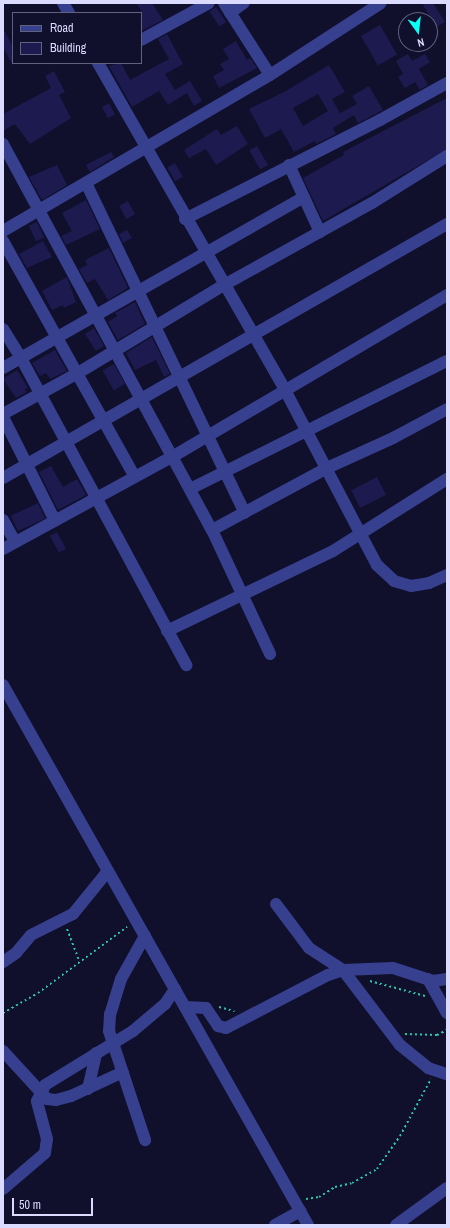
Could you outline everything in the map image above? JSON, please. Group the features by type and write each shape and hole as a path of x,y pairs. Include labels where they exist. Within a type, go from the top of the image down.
{"street":[{"path":"63,3 68,12"},
{"path":"142,39 209,3"},
{"path":"224,3 270,75"},
{"path":"230,13 244,3"},
{"path":"3,231 270,75 381,3"},
{"path":"100,64 185,219 285,390 377,565 394,581 411,586 429,583 447,575"},
{"path":"185,219 380,120 447,83"},
{"path":"3,144 95,317 142,400 212,530 270,654"},
{"path":"3,414 78,373 155,325 320,232 447,156"},
{"path":"289,165 320,232"},
{"path":"86,183 179,378 226,470 244,513"},
{"path":"3,368 304,197"},
{"path":"3,478 105,422 447,224"},
{"path":"3,241 135,477"},
{"path":"3,549 172,457 447,295"},
{"path":"3,329 21,358 186,665"},
{"path":"190,489 306,429 447,361"},
{"path":"212,530 327,468 393,438 447,409"},
{"path":"3,417 55,521"},
{"path":"167,631 307,565 362,534 447,480"},
{"path":"3,520 15,542"},
{"path":"3,685 308,1225"},
{"path":"3,962 16,953 31,935 63,921 91,894 108,871"},
{"path":"276,904 309,948 345,973 392,1036 417,1060 441,1072"},
{"path":"145,936 121,980 110,1014 109,1031 145,1140"},
{"path":"185,1007 206,1008 222,1028 246,1019 316,980 345,973 393,968 428,979 447,979"},
{"path":"428,979 447,1013"},
{"path":"3,1189 45,1153 47,1139 37,1101 39,1093 53,1079 113,1043 153,1016 175,989"},
{"path":"3,1051 39,1093 47,1099 56,1100 88,1088 123,1072"},
{"path":"88,1088 96,1053"},
{"path":"396,1225 447,1188"},
{"path":"275,1225 297,1206"}],"path":[{"path":"63,921 79,961"},
{"path":"3,1013 38,993 79,961 137,922"},
{"path":"345,973 440,1001"},
{"path":"206,1008 226,1008 246,1019"},
{"path":"392,1036 437,1035 447,1030"},
{"path":"297,1206 335,1187 364,1178 378,1169 441,1072"}],"building":[{"path":"136,3 152,3 163,20 142,30 141,10"},
{"path":"422,3 433,3 445,22 438,26 438,12 427,12"},
{"path":"216,7 226,22 219,26 209,11"},
{"path":"380,25 397,54 378,65 361,36"},
{"path":"3,28 12,45 13,66 3,47"},
{"path":"167,34 183,64 165,74 175,90 190,81 202,101 194,106 187,93 168,105 159,91 132,107 109,66 122,64 130,80 169,59 158,39"},
{"path":"236,41 247,60 250,58 257,68 219,88 213,76 224,70 220,64 229,59 223,49"},
{"path":"408,54 412,61 425,54 430,62 419,69 428,85 420,90 415,82 405,88 398,77 403,74 396,61"},
{"path":"329,65 345,92 332,99 340,113 357,104 352,96 369,86 383,110 358,123 354,115 333,128 336,134 316,144 315,141 294,152 281,129 265,138 249,109 284,92","holes":["318,94 328,111 303,126 293,108"]},
{"path":"54,71 65,92 59,95 71,118 30,144 15,124 3,131 3,114 51,88 45,76"},
{"path":"447,98 447,149 323,221 303,178 344,155 343,152"},
{"path":"109,103 115,115 108,118 102,107"},
{"path":"237,126 248,144 216,165 206,149 189,158 184,150 217,129 221,135"},
{"path":"257,146 268,165 260,170 249,150"},
{"path":"111,152 114,157 90,172 86,165"},
{"path":"175,163 183,177 175,181 167,168"},
{"path":"57,165 67,185 42,200 29,177"},
{"path":"86,200 100,229 66,245 61,236 72,231 62,213"},
{"path":"128,201 135,214 126,219 119,206"},
{"path":"37,222 44,237 36,241 29,226"},
{"path":"127,230 132,238 123,243 119,234"},
{"path":"43,241 52,257 27,268 19,254"},
{"path":"109,248 128,288 108,300 95,279 87,283 79,269 87,265 85,260"},
{"path":"67,277 76,302 64,308 63,305 52,310 42,291"},
{"path":"135,302 145,324 118,340 108,322 117,316 115,313"},
{"path":"94,328 104,346 96,351 85,334"},
{"path":"152,337 170,374 164,377 156,360 135,370 126,353"},
{"path":"55,350 67,371 50,379 46,373 40,376 32,363"},
{"path":"114,364 125,384 114,390 103,370"},
{"path":"17,370 28,388 25,389 27,392 16,398 3,379"},
{"path":"51,466 63,487 77,479 86,495 58,510 39,472"},
{"path":"377,477 386,495 360,508 351,490"},
{"path":"38,503 45,518 18,531 11,516"},
{"path":"57,532 66,549 59,553 50,536"}]}
